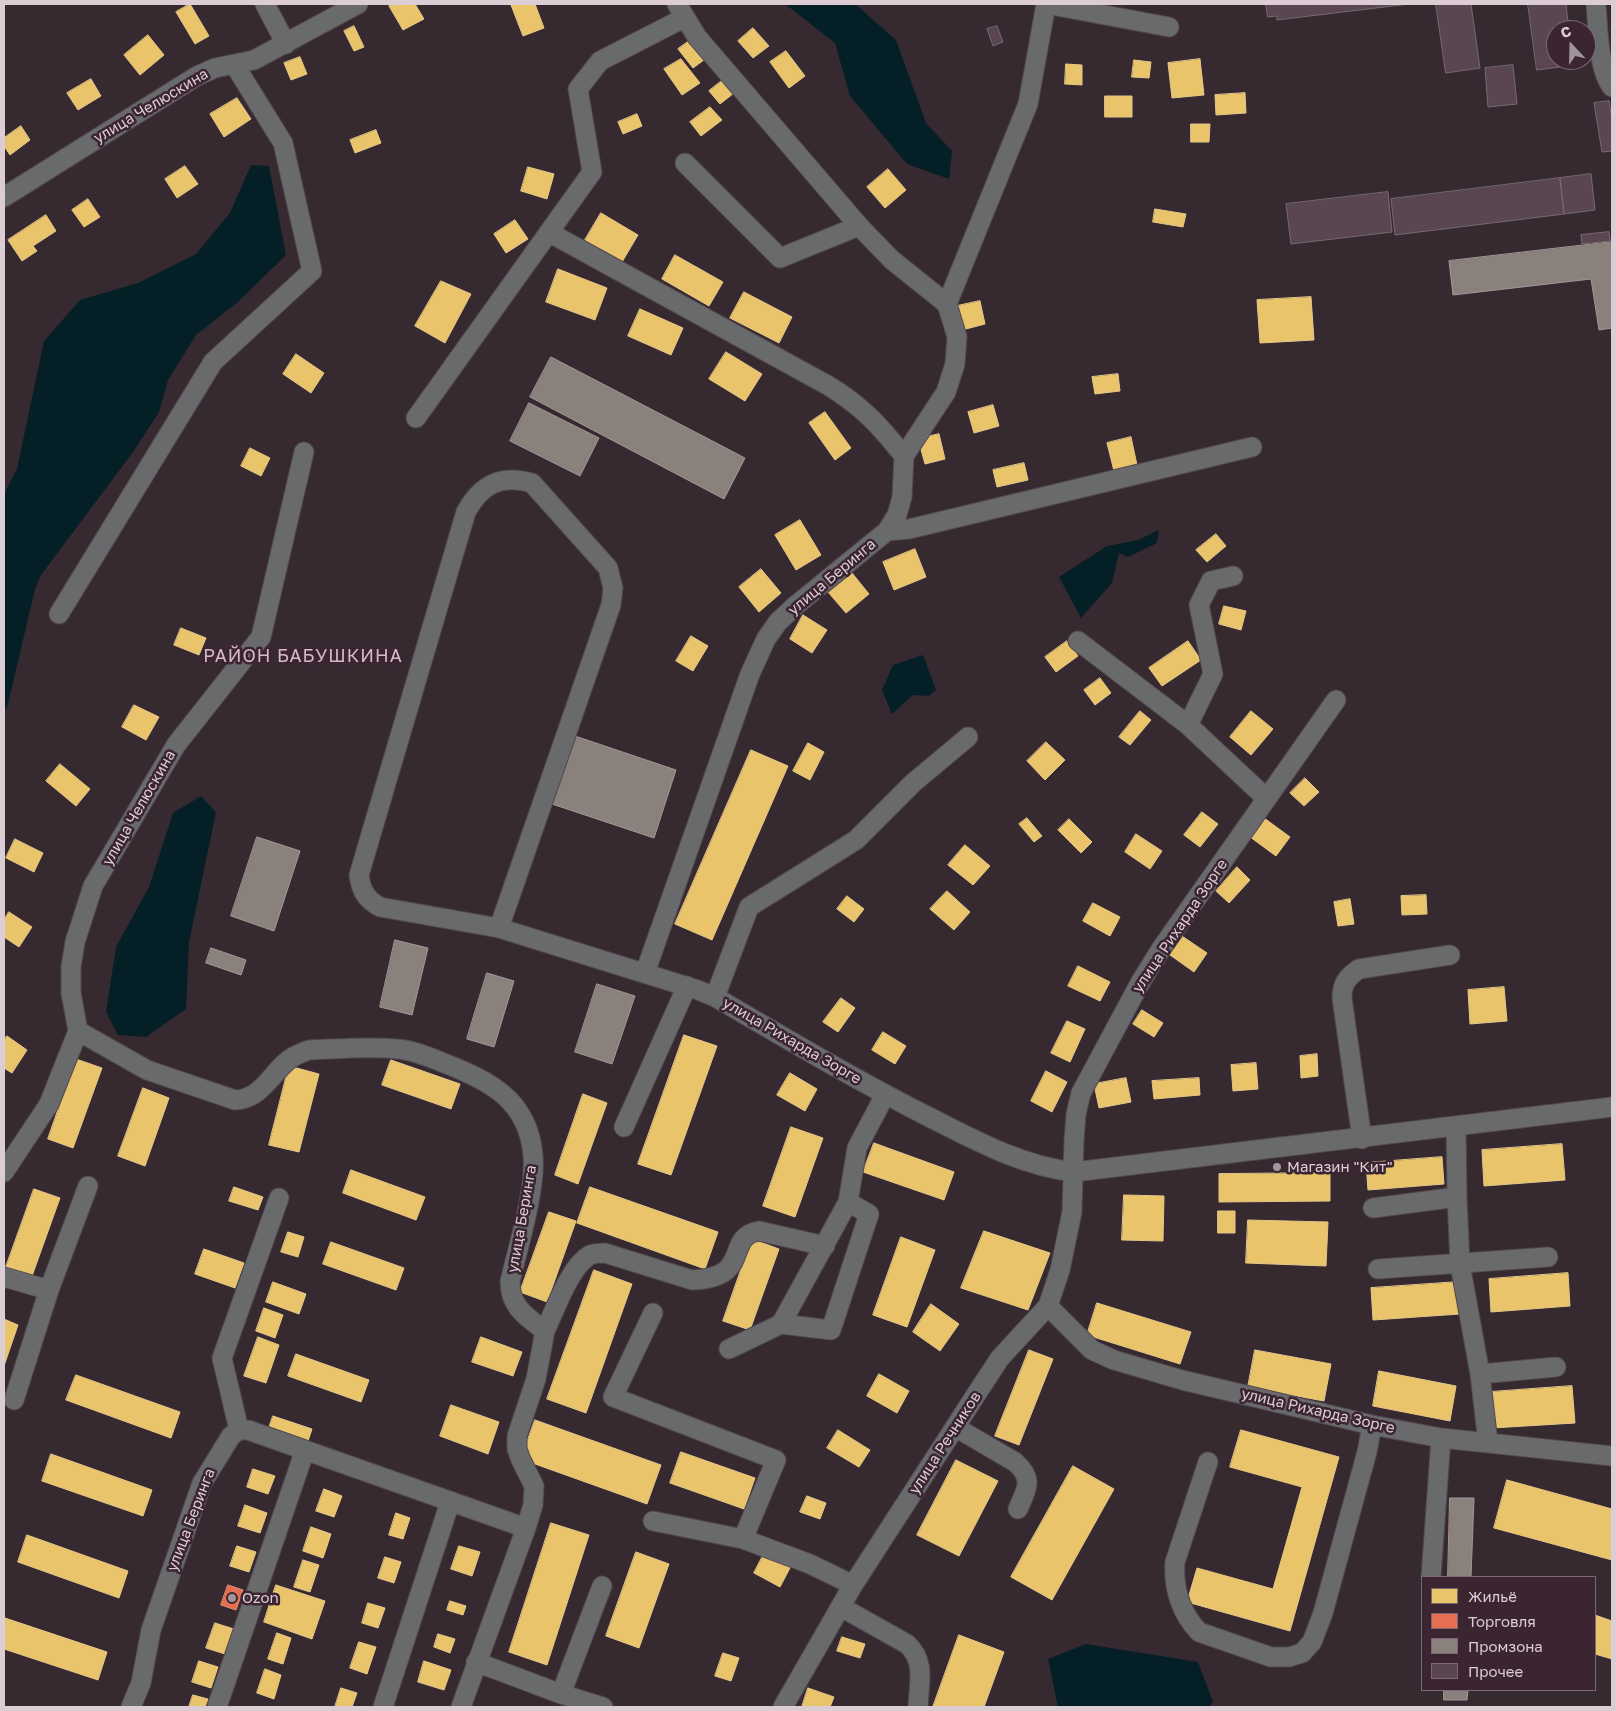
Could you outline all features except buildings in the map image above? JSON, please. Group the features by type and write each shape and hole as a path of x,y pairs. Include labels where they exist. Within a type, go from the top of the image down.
{"street":[{"path":"265,4 286,44"},
{"name":"улица Челюскина","path":"4,198 197,76 215,68 254,60 358,4"},
{"path":"947,304 1028,104 1046,4 1170,27"},
{"path":"1596,4 1603,66 1606,78 1612,87"},
{"path":"416,418 592,172 578,89 600,61 680,11 697,37 859,226 892,260 947,304 957,337 955,364 946,392 904,456 902,497 897,515 887,531"},
{"path":"59,614 213,362 312,271 283,143 234,64"},
{"path":"685,163 780,258 859,226"},
{"path":"550,233 854,401 873,418 904,456"},
{"name":"улица Беринга","path":"645,973 750,674 766,639 778,622 795,606 887,531 910,529 1252,447"},
{"name":"улица Челюскина","path":"78,1031 71,993 70,967 75,942 93,886 176,745 261,637 304,452"},
{"name":"улица Рихарда Зорге","path":"499,928 611,606 612,588 608,568 532,483 518,479 504,480 488,486 474,497 466,512 359,874 361,887 367,900 380,907 499,928 687,986 715,997 885,1095 981,1144 1053,1170 1074,1172 1362,1139 1612,1107"},
{"path":"1188,724 1213,674 1199,605 1210,581 1233,576"},
{"path":"1078,641 1188,724 1266,798"},
{"name":"улица Рихарда Зорге","path":"1074,1172 1076,1114 1081,1093 1145,974 1336,700"},
{"path":"715,997 749,907 856,840 913,783 968,738"},
{"path":"1362,1139 1342,987 1349,976 1359,969 1450,955"},
{"path":"624,1127 687,986"},
{"path":"4,1172 50,1104 78,1031"},
{"name":"улица Беринга","path":"78,1031 147,1070 235,1100 245,1100 254,1096 296,1054 310,1050 327,1049 398,1048 480,1077 496,1087 519,1114 527,1128 532,1154 533,1173 510,1282 510,1293 522,1313 545,1331"},
{"path":"781,1324 848,1202 857,1148 885,1095"},
{"path":"1456,1126 1460,1264 1480,1374 1488,1443"},
{"name":"улица Речников","path":"783,1707 853,1585 1000,1358 1048,1306 1060,1270 1072,1212 1074,1172"},
{"path":"14,1400 49,1290 88,1186"},
{"path":"1373,1208 1457,1197"},
{"path":"279,1198 222,1358 239,1430 254,1432 526,1528"},
{"path":"729,1349 781,1324 831,1330 869,1214 848,1202"},
{"path":"461,1707 533,1505 534,1486 519,1454 518,1436 536,1379 545,1331 574,1272 581,1262 592,1254 606,1253 692,1280 707,1280 721,1276 733,1266 741,1242 751,1232 759,1231 825,1246"},
{"path":"1378,1269 1548,1256"},
{"path":"4,1277 49,1290"},
{"name":"улица Рихарда Зорге","path":"1048,1306 1092,1350 1114,1360 1182,1380 1372,1424 1442,1438 1612,1456"},
{"path":"653,1313 613,1396 776,1460 744,1539"},
{"path":"1480,1374 1556,1367"},
{"path":"1208,1462 1175,1562 1174,1579 1177,1594 1191,1624 1199,1632 1271,1657 1289,1657 1302,1653 1312,1642 1323,1613 1367,1452 1372,1424"},
{"path":"955,1427 1015,1462 1023,1469 1027,1477 1028,1487 1018,1509"},
{"name":"улица Беринга","path":"131,1707 141,1683 151,1630 202,1483 231,1436 239,1430"},
{"path":"1430,1576 1442,1438"},
{"path":"217,1707 305,1450"},
{"path":"383,1707 450,1502"},
{"path":"653,1521 744,1539 810,1564 853,1585"},
{"path":"561,1694 602,1586"},
{"path":"840,1607 907,1644 914,1651 919,1660 918,1707"},
{"path":"476,1662 561,1694 603,1707"}],"water":[{"path":"785,4 855,4 896,40 926,123 952,151 949,179 907,164 850,96 835,43"},
{"path":"251,165 269,166 286,255 239,301 196,335 168,380 159,412 133,452 41,575 35,589 8,704 4,713 4,494 17,469 44,341 80,300 138,283 196,254 230,213"},
{"path":"1159,530 1157,543 1128,557 1119,553 1112,583 1081,618 1059,577 1107,546 1138,540"},
{"path":"923,655 936,690 929,696 913,695 892,714 882,690 893,665"},
{"path":"201,796 216,812 189,942 186,1009 146,1037 118,1035 106,1012 116,947 149,887 173,813"},
{"path":"1086,1644 1198,1662 1213,1702 1209,1707 1058,1707 1048,1659"}],"place":[{"name":"Магазин \"Кит\"","path":"1277,1167"},
{"name":"Ozon","path":"232,1598"}],"district":[{"name":"РАЙОН БАБУШКИНА","path":"303,656"}]}
